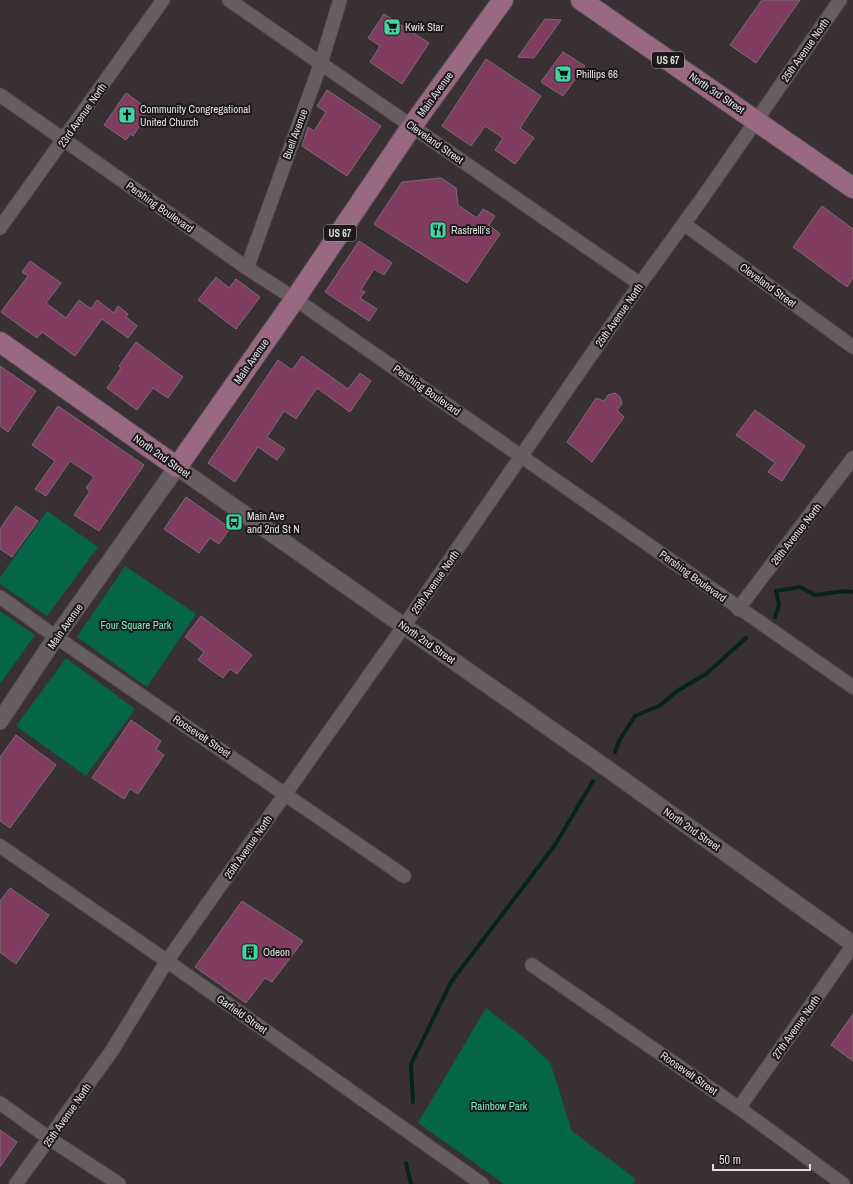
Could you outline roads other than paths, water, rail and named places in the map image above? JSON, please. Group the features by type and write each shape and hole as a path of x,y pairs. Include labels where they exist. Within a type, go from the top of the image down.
{"main road":[{"name":"Main Avenue","path":"177,467 295,299 412,126 503,0"},
{"name":"North 3rd Street","path":"580,0 853,188"},
{"name":"North 2nd Street","path":"0,342 177,467"}],"street":[{"name":"23rd Avenue North","path":"0,228 163,0"},
{"name":"Cleveland Street","path":"229,0 640,284"},
{"name":"Buell Avenue","path":"247,268 321,63 340,0"},
{"name":"25th Avenue North","path":"16,1184 50,1139 111,1052 167,961 404,626 640,284 684,224 840,0"},
{"name":"Pershing Boulevard","path":"0,95 247,268 295,299 853,687"},
{"name":"Cleveland Street","path":"684,224 853,347"},
{"name":"26th Avenue North","path":"738,608 853,458"},
{"name":"North 2nd Street","path":"177,467 853,944"},
{"name":"Main Avenue","path":"0,722 56,637 177,467"},
{"name":"Roosevelt Street","path":"0,597 56,637 286,793 404,876"},
{"name":"Garfield Street","path":"0,846 167,961 482,1184"},
{"name":"27th Avenue North","path":"739,1108 853,944"},
{"name":"Roosevelt Street","path":"532,965 739,1108 843,1184"},
{"path":"0,1103 50,1139 119,1184"}],"waterway":[{"path":"775,617 779,605 776,591 800,587 815,595 846,591 853,592"},
{"path":"615,752 619,741 635,716 661,705 677,691 706,674 746,638"},
{"path":"413,1102 411,1064 451,982 555,845 593,781"},
{"path":"406,1163 411,1184"}],"place":[{"name":"Kwik Star","path":"392,27"},
{"name":"Phillips 66","path":"563,74"},
{"name":"Community Congregational United Church","path":"127,115"},
{"name":"Rastrelli's","path":"438,230"},
{"name":"Main Ave and 2nd St N","path":"234,522"},
{"name":"Odeon","path":"250,952"}],"park label":[{"name":"Four Square Park","path":"136,625"},
{"name":"Rainbow Park","path":"499,1106"}]}
